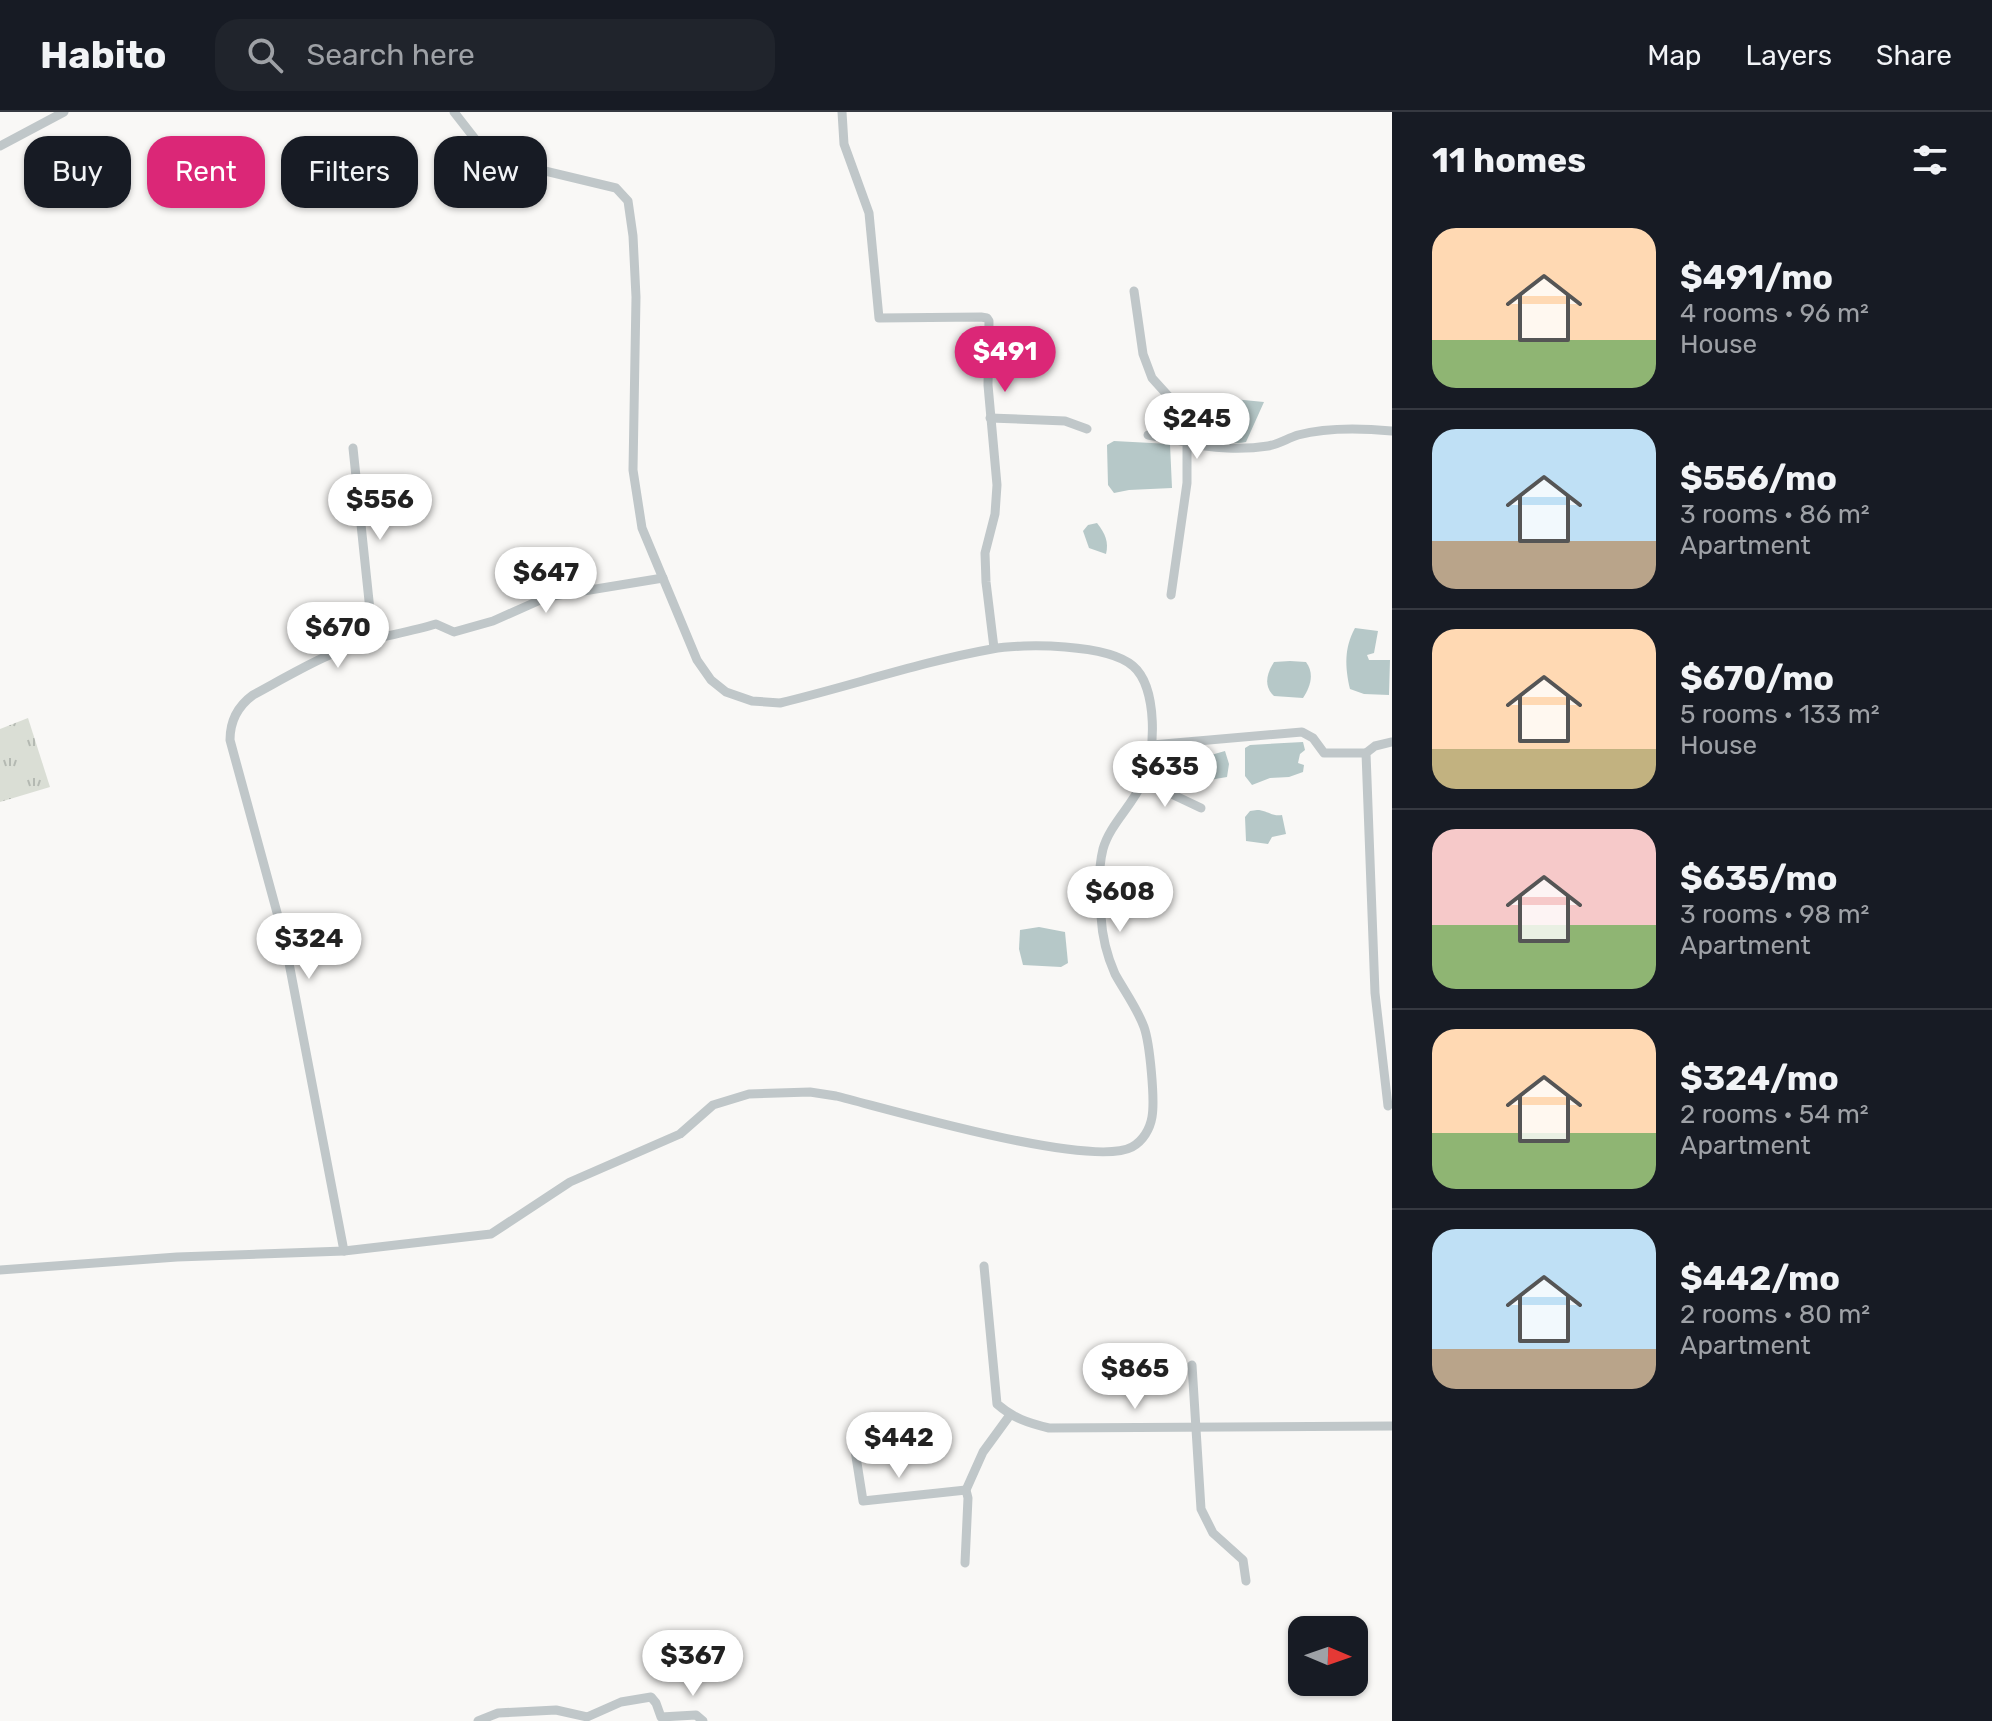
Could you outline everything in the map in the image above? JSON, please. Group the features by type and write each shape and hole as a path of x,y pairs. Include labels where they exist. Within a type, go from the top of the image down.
{"street":[{"path":"0,146 64,112"},
{"path":"0,1270 177,1257 344,1251 491,1234 570,1182 680,1134 713,1105 749,1094 810,1092 836,1096 1005,1138 1111,1152 1132,1147 1146,1134 1152,1116 1146,1030 1115,973 1104,939 1100,889 1103,849 1144,781 1152,745 1147,687 1135,667 1119,657 1088,649 994,648 780,703 752,701 726,692 711,680 697,660 642,528 633,470 636,297 628,201 616,188 603,183 495,159 486,153 454,112"},
{"path":"842,112 844,144 869,213 879,318 987,318 989,321 990,418 997,485 985,567 994,648"},
{"path":"1134,291 1143,354 1152,378 1171,399 1187,442 1187,483 1171,595"},
{"path":"990,418 1065,421 1087,429"},
{"path":"1148,435 1196,445 1248,448 1331,430 1392,431"},
{"path":"353,448 373,639"},
{"path":"344,1251 285,942 230,740 231,723 253,695 301,667 373,639 436,624 449,631 469,628 547,597 663,578"},
{"path":"1152,745 1302,732 1313,738 1324,753 1366,753 1375,746 1392,742"},
{"path":"1366,753 1375,993 1388,1106"},
{"path":"1144,781 1201,808"},
{"path":"984,1266 997,1404 1010,1415 1049,1428 1392,1426"},
{"path":"1192,1365 1201,1509 1213,1533 1243,1560 1246,1581"},
{"path":"965,1563 966,1490 983,1452 1010,1415"},
{"path":"854,1444 863,1501 966,1490"},
{"path":"478,1721 498,1713 556,1710 592,1714 621,1702 651,1697 661,1717 696,1715 703,1721"}],"green space":[{"path":"28,718 50,787 0,802 0,729"}],"shaded area":[{"path":"1223,398 1264,402 1246,442 1212,441 1206,425 1217,415"},
{"path":"1114,441 1170,444 1172,488 1114,493 1108,485 1107,445"},
{"path":"1097,523 1106,538 1106,554 1089,548 1083,531 1088,525"},
{"path":"1355,628 1378,631 1374,653 1367,655 1369,660 1390,660 1389,695 1364,694 1350,689 1346,658"},
{"path":"1274,662 1306,662 1309,667 1310,680 1303,698 1274,696 1268,688 1268,675"},
{"path":"1303,742 1305,750 1300,754 1298,763 1304,765 1303,772 1252,785 1245,776 1245,748 1250,745"},
{"path":"1225,751 1229,764 1227,777 1196,780 1179,772 1180,755 1199,753 1204,757"},
{"path":"1250,811 1282,815 1286,834 1272,837 1268,844 1246,841 1245,817"},
{"path":"1039,927 1065,932 1068,963 1061,967 1023,965 1019,949 1020,930"}]}
